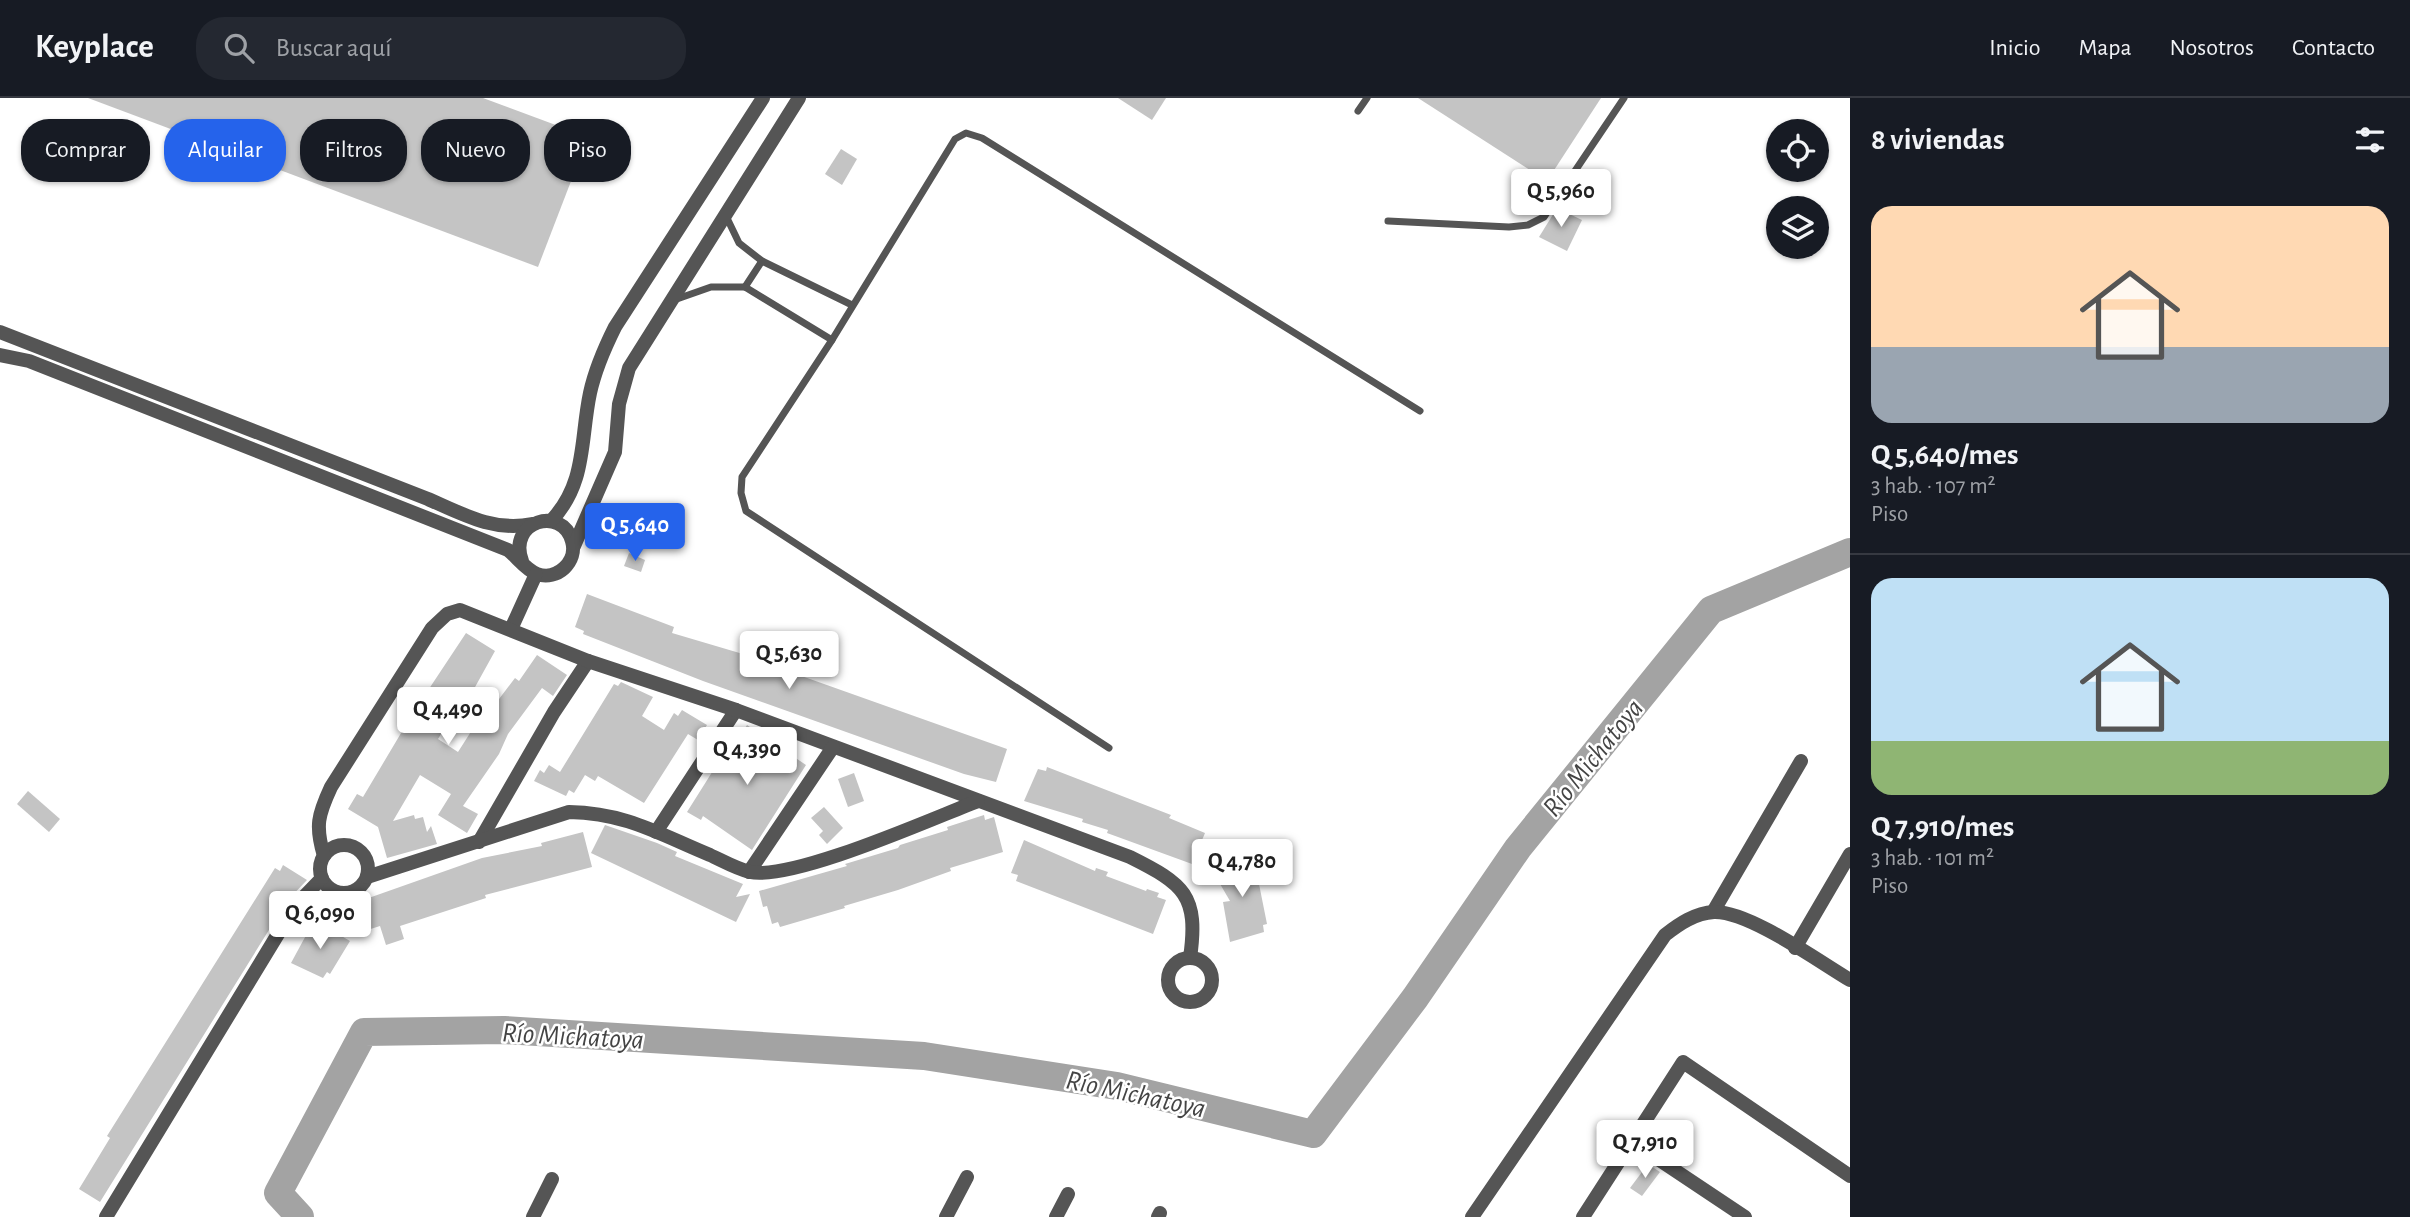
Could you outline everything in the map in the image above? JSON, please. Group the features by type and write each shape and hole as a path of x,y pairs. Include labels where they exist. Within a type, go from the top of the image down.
{"street":[{"path":"0,332 474,519 514,528 551,521 560,512 579,476 590,395 599,360 615,327 763,98"},
{"path":"0,355 29,360 508,550 536,574 545,576 562,570 569,564 573,546 615,452 619,404 629,368 799,98"},
{"path":"551,521 566,530 573,546"},
{"path":"522,561 519,553 521,536 534,524"},
{"path":"511,629 536,574"},
{"path":"106,1217 295,906 322,878 324,856 317,833 320,811 331,787 432,628 447,614 460,610 588,661 736,710 1130,857 1170,877 1189,901 1194,931 1190,958"},
{"path":"479,842 554,712 588,661"},
{"path":"656,832 736,710"},
{"path":"749,872 833,747"},
{"path":"1713,912 1801,761"},
{"path":"367,877 569,812 601,813 634,821 749,872 774,873 829,858 978,802"},
{"path":"322,878 332,889 345,893 359,888 367,877 367,862 358,849 344,845 324,856"},
{"path":"1795,948 1850,854"},
{"path":"1472,1217 1665,935 1683,921 1713,912 1742,916 1850,980"},
{"path":"1583,1217 1683,1062 1850,1177"},
{"path":"1631,1141 1745,1217"},
{"path":"946,1217 967,1177"},
{"path":"533,1217 551,1179"},
{"path":"1056,1217 1068,1194"}],"lane":[{"path":"1359,111 1367,98"},
{"path":"1388,221 1509,227 1528,225 1544,217 1623,98"},
{"path":"1109,748 746,512 741,493 742,477 832,340 955,139 966,133 982,138 1420,411"},
{"path":"726,216 739,243 762,261 852,305"},
{"path":"746,287 762,261"},
{"path":"670,301 711,287 746,287 832,340"}],"building":[{"path":"88,98 483,98 544,121 544,182 571,182 538,267 312,182 407,182 407,119 300,119 300,178 286,172 286,119 164,119 164,127 150,119"},
{"path":"1118,98 1166,98 1152,120"},
{"path":"1418,98 1601,98 1547,181"},
{"path":"841,149 857,159 842,185 825,174"},
{"path":"1557,208 1582,220 1567,251 1539,237"},
{"path":"629,553 645,560 641,572 624,566"},
{"path":"587,594 674,627 672,633 780,665 779,668 1007,749 996,782 964,774 703,681 583,634 584,631 575,627"},
{"path":"466,633 495,651 464,707 459,704 438,739 458,752 486,708 490,711 515,678 519,681 537,655 567,675 553,696 542,688 508,734 499,754 463,806 478,814 467,833 438,815 451,794 420,775 393,821 414,815 415,819 423,817 427,832 431,826 437,844 387,858 378,827 348,809 357,794 363,797 413,713"},
{"path":"621,682 653,697 642,716 664,730 674,713 678,716 682,710 707,725 698,740 688,734 644,803 598,776 595,781 585,775 574,793 569,790 566,796 534,781 540,770 544,773 549,765 560,772 614,684 618,686"},
{"path":"747,725 806,765 752,850 703,816 701,820 687,812 738,731 742,733"},
{"path":"1047,767 1171,815 1169,818 1205,833 1192,864 1107,833 1108,830 1082,822 1083,819 1024,801 1038,769 1046,771"},
{"path":"854,773 864,801 848,807 838,779"},
{"path":"28,791 60,819 49,832 17,804"},
{"path":"824,807 843,828 827,844 819,835 823,831 811,818"},
{"path":"984,815 985,820 994,817 1003,852 950,868 951,871 844,906 845,908 780,927 778,922 772,924 767,906 763,907 759,891 847,866 845,864 898,848"},
{"path":"605,825 657,843 677,852 675,856 743,884 736,897 750,894 736,922 591,853"},
{"path":"583,832 592,867 485,895 486,898 400,926 404,939 386,945 380,926 355,934 346,906 482,858 542,846 541,843"},
{"path":"1024,840 1095,871 1096,868 1108,872 1106,876 1159,893 1157,897 1166,900 1153,934 1016,881 1018,875 1011,873"},
{"path":"1242,853 1259,884 1267,924 1263,925 1264,932 1230,942 1223,902 1230,901 1216,877 1222,874 1218,867"},
{"path":"283,865 307,880 287,901 100,1202 79,1189 110,1138 107,1136 275,868 280,871"},
{"path":"319,923 350,941 330,974 327,972 323,978 291,963 310,928 315,931"},
{"path":"1648,1164 1660,1172 1642,1196 1630,1188"}],"waterway":[{"name":"Río Michatoya","path":"300,1217 278,1193 364,1032 504,1030 924,1056 1117,1086 1313,1134 1415,998 1518,848 1711,610 1850,552"}]}
